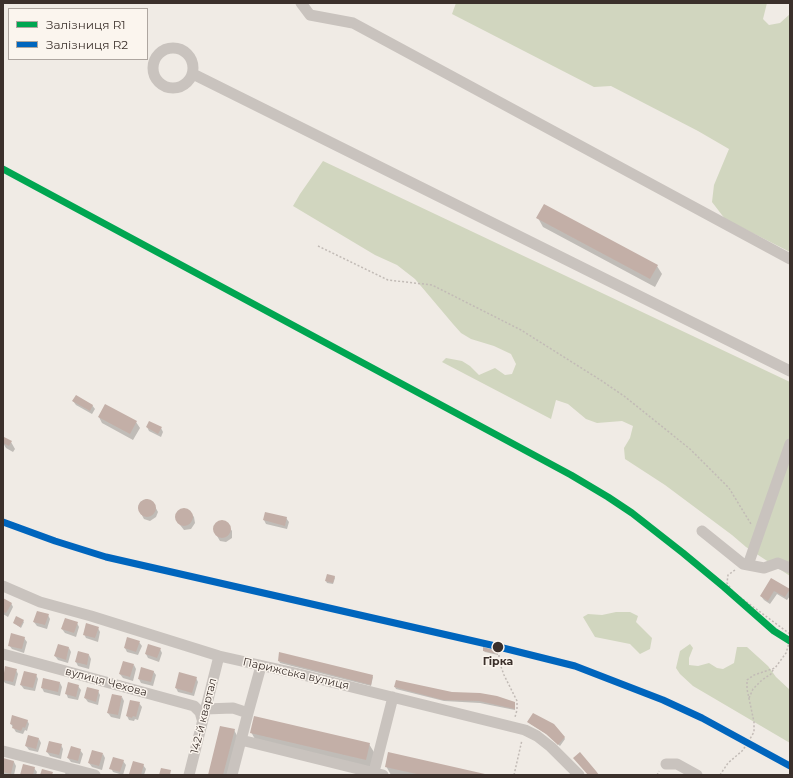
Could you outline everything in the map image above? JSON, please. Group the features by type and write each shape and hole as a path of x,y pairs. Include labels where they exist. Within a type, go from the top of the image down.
{"street":[{"path":"301,3 310,15 353,23 790,259"},
{"path":"193,74 790,371"},
{"path":"745,564 757,536 790,444"},
{"path":"702,531 745,564 764,568 778,563 790,568"},
{"name":"Парижська вулиця","path":"3,586 40,602 91,616 219,656 513,726 537,736 551,747 579,775"},
{"name":"вулиця Чехова","path":"3,654 194,706 204,714"},
{"name":"142-й квартал","path":"189,775 219,656"},
{"path":"232,775 261,666"},
{"path":"241,740 378,774 393,697"},
{"path":"204,714 234,708 248,713"},
{"path":"3,751 94,775"},
{"path":"666,764 677,764 697,775"}],"path":[{"path":"318,246 388,280 432,285 521,330 602,381 624,396 690,449 729,488 757,536"},
{"path":"745,564 728,575 727,583 733,592 790,634"},
{"path":"749,698 753,689 770,674 786,653 790,640"},
{"path":"500,651 499,661 517,701 517,710 513,726"},
{"path":"720,775 728,763 742,751 754,732 754,722 746,683 747,680 754,675 775,668"},
{"path":"514,775 525,730"}],"green space":[{"path":"456,3 767,3 763,19 769,25 780,23 790,14 790,252 725,219 712,202 714,185 729,149 698,131 611,86 594,87 452,14"},
{"path":"323,161 790,382 790,576 746,547 665,485 625,459 624,448 630,438 633,426 622,421 597,423 586,419 568,404 556,400 551,419 442,362 446,358 462,361 470,366 479,375 495,368 505,375 512,374 516,364 511,354 494,346 471,339 461,333 415,279 397,265 375,255 293,206"},
{"path":"616,612 630,612 638,616 636,622 652,638 650,649 640,654 630,644 595,637 583,617 588,614 602,615"},
{"path":"690,644 693,648 689,658 689,665 698,666 709,663 717,668 723,669 734,663 737,647 747,647 768,666 776,677 790,690 790,743 693,686 680,674 676,668 680,651"}],"building":[{"path":"544,204 658,265 650,279 536,218"},
{"path":"76,395 93,405 90,411 72,401"},
{"path":"105,404 137,421 130,434 98,417"},
{"path":"149,421 162,427 158,434 146,427"},
{"path":"4,437 12,441 9,446 3,443"},
{"path":"143,499 151,499 156,504 154,515 151,517 143,517 138,512 138,504"},
{"path":"180,508 188,508 193,513 191,524 188,526 180,526 175,521 175,513"},
{"path":"265,512 287,517 285,526 263,520"},
{"path":"218,520 226,520 231,525 229,536 226,538 218,538 213,533 213,525"},
{"path":"327,574 335,576 333,583 325,581"},
{"path":"771,578 790,589 785,597 774,591 768,601 760,596"},
{"path":"3,598 12,603 6,613 3,612"},
{"path":"37,611 49,614 45,625 33,622"},
{"path":"16,616 24,620 20,627 13,623"},
{"path":"65,618 78,622 74,633 61,629"},
{"path":"86,623 99,627 95,638 83,635"},
{"path":"11,633 25,637 22,649 8,646"},
{"path":"127,637 140,641 136,652 124,648"},
{"path":"58,644 69,647 66,660 54,656"},
{"path":"148,644 161,648 157,658 145,654"},
{"path":"483,647 498,651 498,654 483,651"},
{"path":"78,651 89,654 87,665 75,662"},
{"path":"279,652 373,675 371,685 278,661"},
{"path":"123,661 134,664 130,677 119,674"},
{"path":"5,666 17,669 13,682 3,680"},
{"path":"141,667 154,671 151,682 138,679"},
{"path":"24,671 37,674 33,688 20,685"},
{"path":"179,672 197,677 192,693 175,688"},
{"path":"43,678 60,682 58,692 41,688"},
{"path":"396,680 452,692 480,693 497,696 515,702 515,709 479,701 443,700 394,687"},
{"path":"68,682 79,685 76,697 65,694"},
{"path":"87,687 99,690 96,702 84,698"},
{"path":"112,694 122,696 118,715 107,713"},
{"path":"130,700 140,702 136,717 133,716 132,718 126,716"},
{"path":"533,713 554,724 565,737 558,745 546,734 527,722"},
{"path":"12,715 28,720 25,728 23,727 21,731 12,728 13,725 10,724"},
{"path":"254,716 370,743 366,760 250,733"},
{"path":"220,726 235,729 223,775 208,775"},
{"path":"28,735 39,738 36,749 25,746"},
{"path":"49,741 62,744 59,755 46,752"},
{"path":"71,746 81,749 78,761 67,758"},
{"path":"92,750 103,753 99,766 88,763"},
{"path":"388,752 485,775 421,775 385,767"},
{"path":"580,752 599,775 588,775 573,758"},
{"path":"113,757 124,760 120,772 109,769"},
{"path":"3,758 14,761 11,774 3,772"},
{"path":"133,761 144,764 141,775 129,774"},
{"path":"23,764 35,767 33,775 20,775"},
{"path":"161,768 171,770 170,775 159,775"},
{"path":"42,769 53,772 52,775 40,775"}],"rail line":[{"name":"R1","path":"3,169 571,475 608,497 632,513 683,553 774,631 790,641"},
{"name":"R2","path":"3,522 55,541 106,557 491,645 575,666 663,700 702,718 790,766"}],"place":[{"name":"Гірка","path":"498,647"}]}
